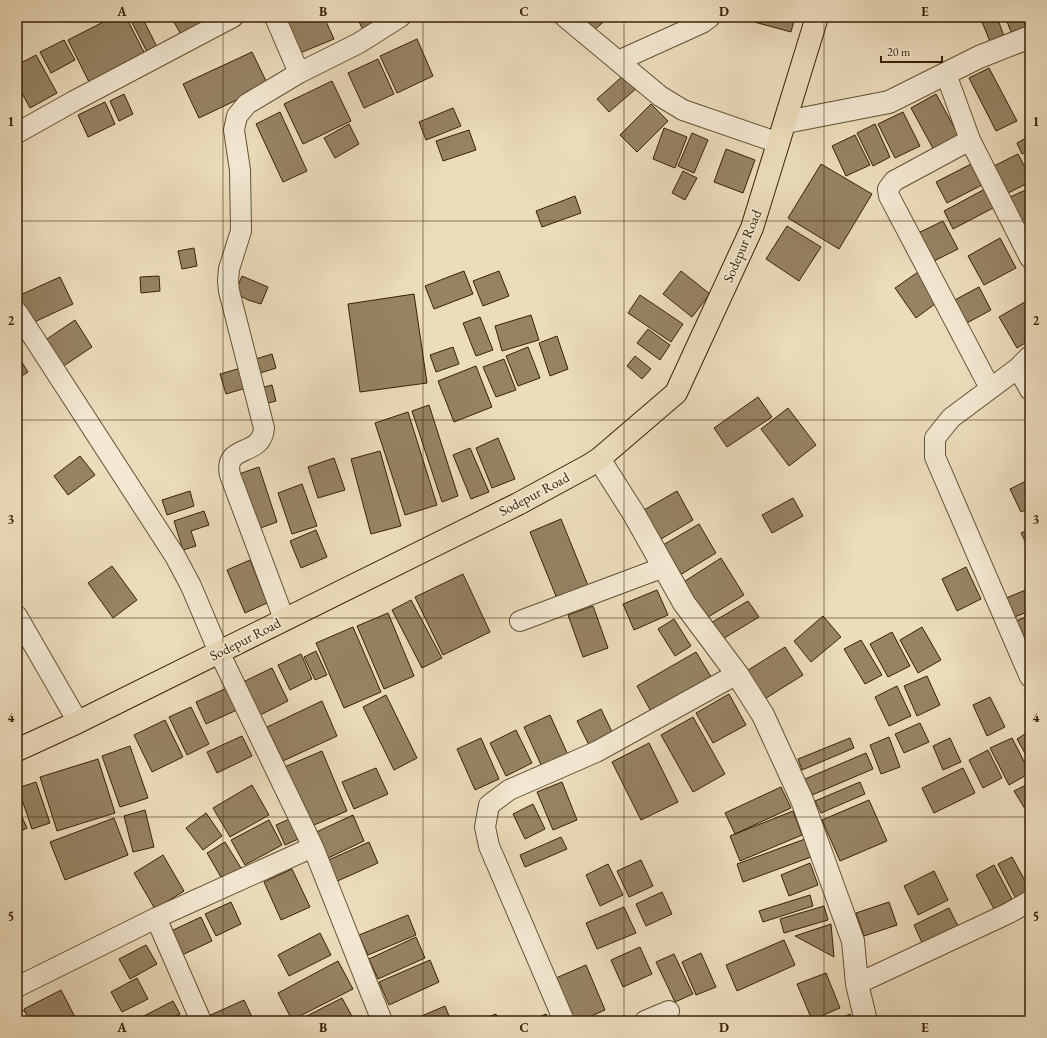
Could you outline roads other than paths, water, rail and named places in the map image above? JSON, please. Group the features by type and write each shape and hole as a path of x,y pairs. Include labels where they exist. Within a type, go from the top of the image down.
{"main road":[{"name":"Sodepur Road","path":"17,750 78,722 518,504 599,459 676,393 752,228 786,122 817,17"}],"street":[{"path":"17,133 74,101 233,17"},
{"path":"275,17 299,73"},
{"path":"284,619 228,467 230,460 236,454 255,446 264,434 264,428 229,291 228,281 229,269 241,231 240,170 234,130 237,116 247,104 299,73 359,43 400,17"},
{"path":"565,17 660,96 683,110 779,143"},
{"path":"618,61 702,23 710,17"},
{"path":"786,122 889,102 979,57 1030,37"},
{"path":"946,74 970,140 1030,258"},
{"path":"970,140 894,181 888,189 889,196 990,388"},
{"path":"17,312 175,556 191,586 218,652 313,847 382,1021"},
{"path":"1030,390 1024,362 951,418 935,438 935,457 1030,677"},
{"path":"599,459 634,514 684,603 737,674 763,715 802,800 853,941 857,984 866,1021"},
{"path":"520,621 664,567"},
{"path":"17,616 78,722"},
{"path":"564,1021 489,846 485,827 488,805 509,790 596,752 737,674"},
{"path":"17,987 156,918 313,847"},
{"path":"857,984 1009,913 1030,901"},
{"path":"156,918 201,1021"},
{"path":"645,1021 669,1012"}]}
